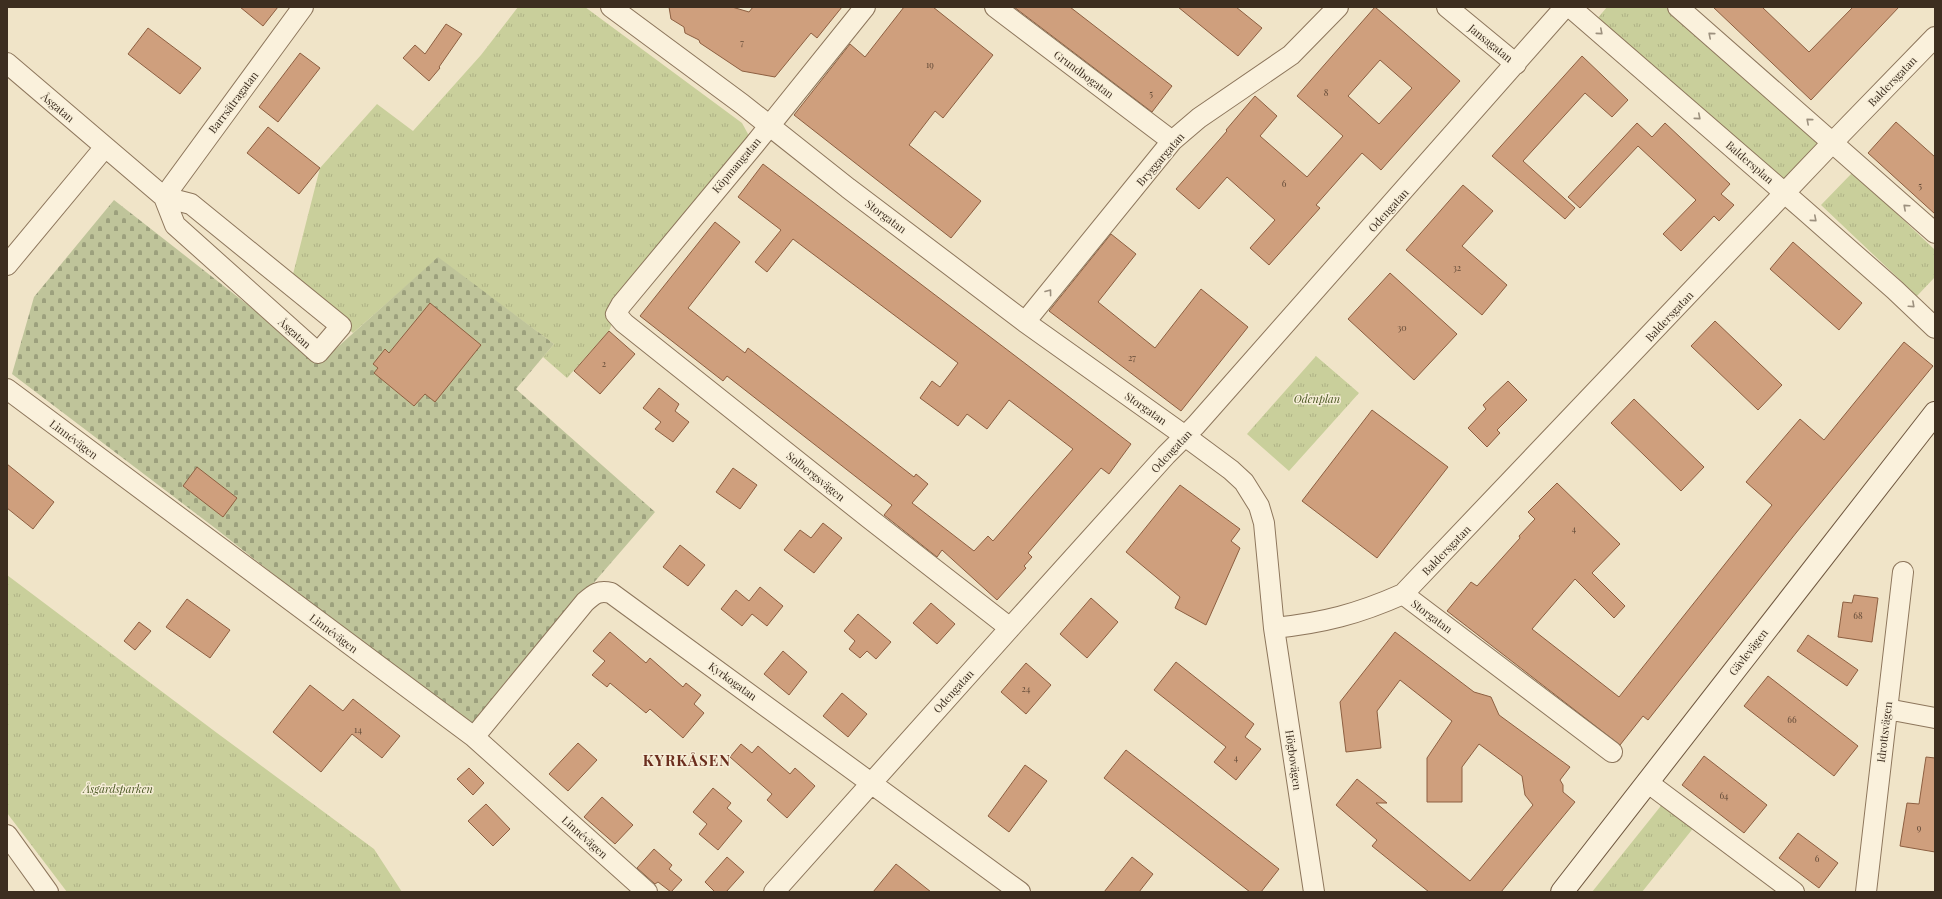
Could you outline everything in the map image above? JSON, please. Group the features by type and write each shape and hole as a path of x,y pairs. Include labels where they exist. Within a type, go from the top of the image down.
{"main road":[{"name":"Gävlevägen","path":"1562,892 1935,413"}],"street":[{"name":"Barrsätragatan","path":"164,197 303,7"},
{"name":"Storgatan","path":"611,7 1025,322 1185,436 1231,470 1244,482 1259,506 1265,531 1274,628 1312,624 1340,618 1403,594 1612,752"},
{"name":"Köpmangatan","path":"624,323 616,314 621,305 865,7"},
{"name":"Grundbogatan","path":"995,7 1172,141"},
{"name":"Bryggargatan","path":"1025,322 1172,141 1199,118 1291,55 1338,7"},
{"name":"Jansagatan","path":"1447,7 1516,64"},
{"name":"Odengatan","path":"774,892 1010,628 1185,436 1565,7"},
{"name":"Baldersplan","path":"1570,7 1933,320"},
{"path":"1678,7 1935,233"},
{"name":"Baldersgatan","path":"1403,594 1833,142 1935,37"},
{"name":"Åsgatan","path":"7,63 164,197 192,204 341,326 318,353 175,225 164,197"},
{"path":"7,265 105,147"},
{"path":"235,280 255,256"},
{"name":"Solbergsvägen","path":"624,323 870,519 1010,628"},
{"name":"Linnévägen","path":"7,389 474,737 648,892"},
{"name":"Idrottsvägen","path":"1866,892 1903,572"},
{"name":"Kyrkogatan","path":"474,737 585,602 594,594 603,591 611,592 1020,892"},
{"name":"Högbovägen","path":"1274,628 1314,892"},
{"path":"1887,710 1935,718"},
{"path":"1647,782 1794,892"},
{"path":"7,835 48,892"}],"green space":[{"path":"518,7 585,7 742,123 754,145 616,314 609,331 567,378 543,357 554,344 438,258 353,333 292,278 320,168 377,104 413,131 481,55"},
{"path":"1607,7 1678,7 1833,142 1785,193 1592,25"},
{"path":"1853,172 1935,250 1935,277 1917,296 1821,205"},
{"path":"114,200 321,362 438,257 554,344 516,389 655,512 468,728 215,528 12,374 34,297"},
{"name":"Odenplan","path":"1316,356 1359,393 1289,471 1247,434"},
{"name":"Åsgårdsparken","path":"7,575 374,849 402,892 67,892 7,813"},
{"path":"1668,797 1699,821 1642,892 1592,892"}],"building":[{"path":"240,7 278,7 263,26"},
{"path":"669,7 732,7 749,12 753,7 842,7 817,38 811,33 775,77 742,71 700,43 699,40 685,33 684,27 671,19"},
{"path":"904,7 933,7 993,55 943,118 935,111 909,145 981,201 951,238 794,115 850,44 865,57"},
{"path":"1014,7 1070,7 1172,86 1152,112"},
{"path":"1178,7 1236,7 1262,28 1238,56"},
{"path":"1375,7 1460,81 1381,170 1362,153 1316,205 1320,208 1269,265 1250,248 1275,220 1227,177 1199,209 1176,189 1227,131 1226,130 1255,96 1277,116 1260,136 1307,177 1343,136 1297,96","holes":["1380,60 1412,88 1379,124 1348,96"]},
{"path":"1713,7 1762,7 1809,52 1853,7 1899,7 1811,100"},
{"path":"446,24 462,34 439,67 440,68 429,81 403,58 415,45 425,54"},
{"path":"148,28 201,68 180,94 128,54"},
{"path":"300,53 320,68 278,122 259,107"},
{"path":"1582,56 1628,100 1612,117 1585,93 1523,161 1575,208 1565,219 1492,156"},
{"path":"1896,122 1935,157 1935,214 1868,153"},
{"path":"1637,123 1652,137 1665,123 1730,184 1721,194 1734,205 1719,221 1714,216 1681,251 1663,234 1696,200 1638,146 1580,208 1568,197"},
{"path":"268,127 320,168 299,194 247,153"},
{"path":"763,164 1131,444 1109,474 1101,468 1028,553 1032,557 1024,566 1026,568 997,600 942,550 937,557 884,515 892,505 727,376 723,381 640,316 715,222 740,242 688,308 745,353 748,348 914,477 916,474 928,484 912,503 974,551 988,536 993,541 1073,449 1009,400 987,429 967,414 958,426 920,398 932,381 940,387 958,363 793,239 767,272 755,262 781,230 738,197"},
{"path":"1463,185 1493,211 1462,246 1507,285 1482,315 1406,250"},
{"path":"1111,234 1136,254 1098,302 1155,348 1201,289 1248,327 1181,411 1049,311"},
{"path":"1793,242 1862,303 1839,330 1770,269"},
{"path":"1390,273 1457,334 1414,380 1348,319"},
{"path":"430,303 481,345 435,402 425,394 414,406 374,373 378,368 373,364 385,349 389,353"},
{"path":"1715,321 1782,385 1758,410 1691,346"},
{"path":"609,331 635,354 600,394 574,371"},
{"path":"1904,342 1933,366 1796,533 1648,720 1643,716 1620,745 1447,611 1471,582 1477,586 1520,538 1519,536 1535,519 1528,512 1557,483 1620,544 1592,573 1625,606 1614,618 1575,579 1532,629 1619,697 1772,505 1746,482 1800,419 1824,440"},
{"path":"1508,381 1527,400 1497,430 1500,433 1487,447 1468,428 1486,409 1483,405"},
{"path":"659,388 679,404 675,411 689,422 673,442 655,429 661,422 643,408"},
{"path":"1634,399 1704,467 1681,491 1611,423"},
{"path":"1372,410 1448,467 1377,558 1302,501"},
{"path":"7,464 54,502 33,529 7,508"},
{"path":"197,467 237,498 223,517 183,486"},
{"path":"733,468 757,485 740,509 716,492"},
{"path":"1180,485 1240,529 1231,541 1240,548 1206,625 1175,608 1180,597 1126,552"},
{"path":"823,523 842,538 814,573 784,550 800,530 811,538"},
{"path":"680,545 705,565 688,586 663,567"},
{"path":"760,587 783,606 767,626 752,614 742,626 721,609 736,590 749,601"},
{"path":"1854,595 1878,598 1872,642 1838,637 1843,602 1852,603"},
{"path":"1091,598 1118,622 1087,658 1060,634"},
{"path":"187,599 230,630 210,658 166,627"},
{"path":"931,603 955,624 937,644 913,623"},
{"path":"858,614 891,642 876,659 867,651 860,658 849,649 855,641 844,631"},
{"path":"139,622 151,631 135,650 124,641"},
{"path":"610,632 646,663 650,658 683,687 686,683 701,695 694,704 704,713 683,738 650,709 646,713 610,683 607,687 592,675 605,661 593,651"},
{"path":"1395,632 1474,692 1491,697 1499,715 1570,767 1560,780 1563,785 1563,792 1575,802 1501,892 1429,892 1372,846 1377,840 1336,805 1357,779 1387,803 1376,803 1470,881 1533,805 1525,795 1522,776 1479,744 1462,767 1462,802 1427,802 1427,758 1452,721 1400,680 1377,711 1381,748 1346,752 1340,702"},
{"path":"1808,635 1858,670 1847,686 1797,651"},
{"path":"783,651 807,672 789,695 764,674"},
{"path":"1176,662 1254,724 1245,737 1261,749 1236,780 1214,762 1226,747 1154,690"},
{"path":"1026,663 1051,685 1026,714 1001,692"},
{"path":"1768,676 1858,746 1834,776 1744,706"},
{"path":"310,685 343,711 353,699 400,736 382,758 352,734 321,772 273,732"},
{"path":"842,693 867,714 848,737 823,716"},
{"path":"578,743 597,760 568,791 549,774"},
{"path":"741,744 752,753 758,746 790,774 795,768 815,786 787,818 767,800 772,794 730,757"},
{"path":"1126,750 1279,869 1261,892 1250,892 1104,778"},
{"path":"1704,756 1767,805 1744,833 1682,785"},
{"path":"1926,757 1935,758 1935,852 1900,846 1907,803 1919,804"},
{"path":"1025,765 1047,781 1009,832 988,816"},
{"path":"469,768 484,783 473,795 457,779"},
{"path":"713,788 731,803 727,808 742,821 718,850 699,834 707,824 693,812"},
{"path":"602,797 633,825 615,844 584,817"},
{"path":"486,804 510,829 493,846 468,821"},
{"path":"1798,833 1838,863 1819,888 1779,858"},
{"path":"654,849 672,865 669,869 682,880 671,892 658,882 655,884 637,868"},
{"path":"727,857 744,872 726,892 715,892 705,882"},
{"path":"1132,857 1153,874 1139,892 1104,892"},
{"path":"896,864 931,892 873,892"}],"district":[{"name":"KYRKÅSEN","path":"687,760"}]}
